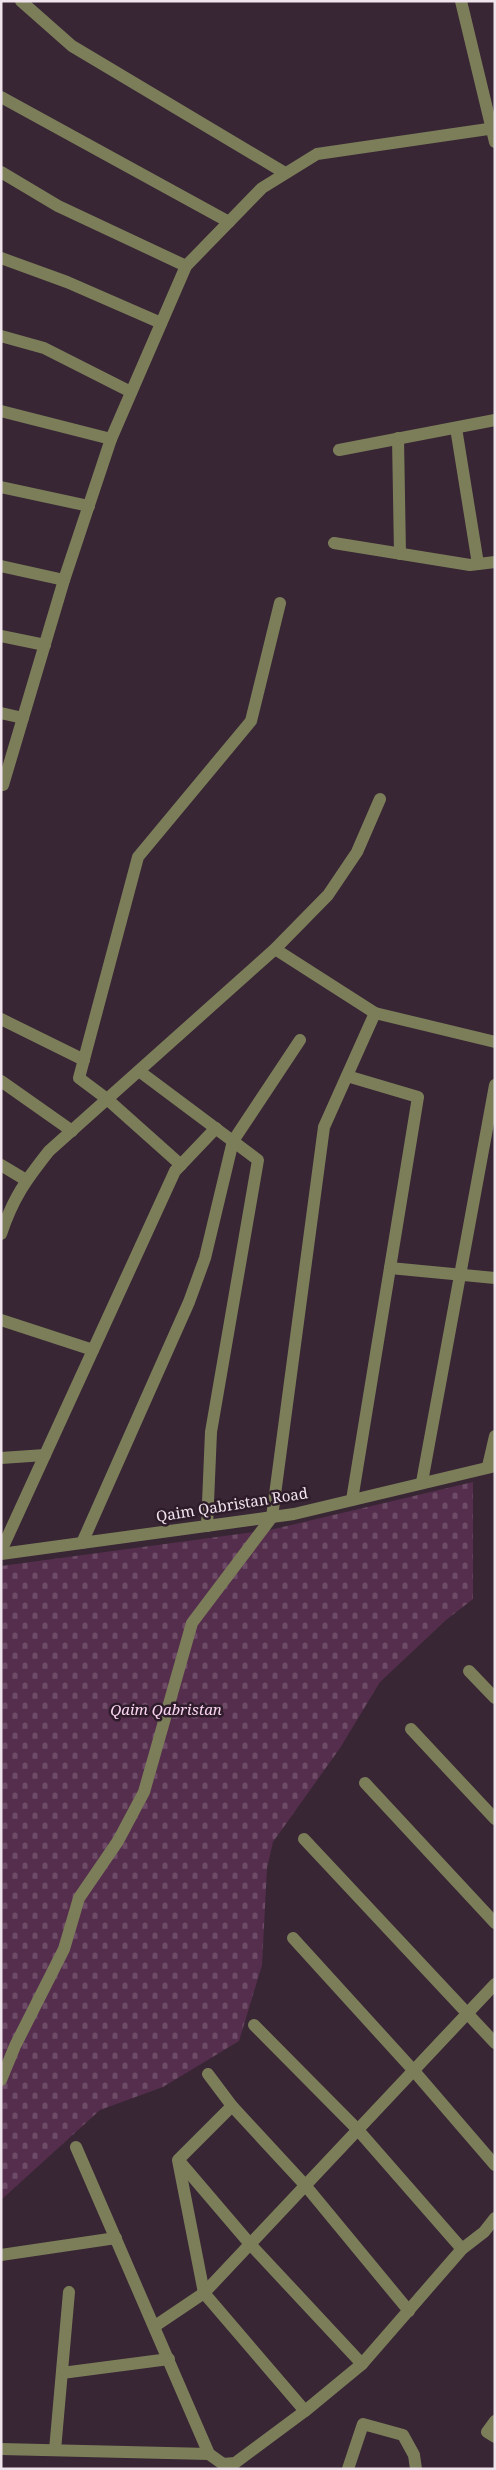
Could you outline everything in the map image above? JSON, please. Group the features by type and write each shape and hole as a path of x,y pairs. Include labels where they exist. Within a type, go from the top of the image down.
{"street":[{"path":"21,1 72,46 285,173"},
{"path":"2,786 64,580 111,439 186,266 262,188 317,154 493,133 461,1"},
{"path":"1,97 229,222"},
{"path":"1,172 58,206 186,266"},
{"path":"1,258 67,282 161,323"},
{"path":"1,336 44,348 131,392"},
{"path":"1,411 111,439"},
{"path":"339,450 495,420"},
{"path":"456,428 478,564"},
{"path":"398,438 400,554"},
{"path":"1,487 89,506"},
{"path":"334,543 470,565 495,562"},
{"path":"1,566 64,580"},
{"path":"181,1164 107,1099 79,1078 138,857 251,721 280,603"},
{"path":"1,636 45,645"},
{"path":"1,713 23,718"},
{"path":"1,1234 11,1204 26,1180 49,1151 275,949 328,896 357,852 380,800"},
{"path":"275,949 375,1013 495,1042"},
{"path":"1,2080 15,2046 64,1949 78,1898 118,1841 144,1792 192,1623 272,1517 324,1127 375,1013"},
{"path":"1,1019 84,1060"},
{"path":"82,1543 189,1302 205,1258 233,1141 300,1040"},
{"path":"139,1071 258,1160 211,1432 208,1526"},
{"path":"347,1076 418,1097 352,1500"},
{"path":"1,1081 72,1131"},
{"path":"422,1482 495,1086"},
{"path":"1,1552 175,1171 216,1128"},
{"path":"1,1165 26,1180"},
{"path":"390,1268 495,1278"},
{"path":"1,1320 93,1350"},
{"path":"492,1466 495,1436"},
{"path":"1,1458 45,1455"},
{"name":"Qaim Qabristan Road","path":"1,1552 294,1514 492,1466"},
{"path":"469,1671 495,1698"},
{"path":"411,1729 495,1819"},
{"path":"365,1783 495,1923"},
{"path":"304,1839 495,2043"},
{"path":"293,1938 414,2071 495,2165"},
{"path":"155,2326 204,2292 495,1984"},
{"path":"254,2025 358,2130 462,2249"},
{"path":"208,2074 232,2106 306,2185 409,2311"},
{"path":"178,2160 232,2106"},
{"path":"76,2147 209,2454 223,2464 235,2463 305,2411 362,2364 462,2249 484,2232 495,2218"},
{"path":"178,2160 250,2244 362,2364"},
{"path":"178,2160 204,2292 305,2411"},
{"path":"1,2255 116,2238"},
{"path":"55,2450 69,2292"},
{"path":"62,2373 169,2359"},
{"path":"495,2421 487,2432 495,2437"},
{"path":"348,2469 362,2424 403,2435 414,2455 416,2469"},
{"path":"1,2449 209,2454"}],"green space":[{"name":"Qaim Qabristan","path":"473,1482 473,1599 446,1620 380,1682 340,1748 273,1842 267,1868 262,1965 239,2041 163,2087 100,2110 1,2200 1,1566 270,1530"}]}
